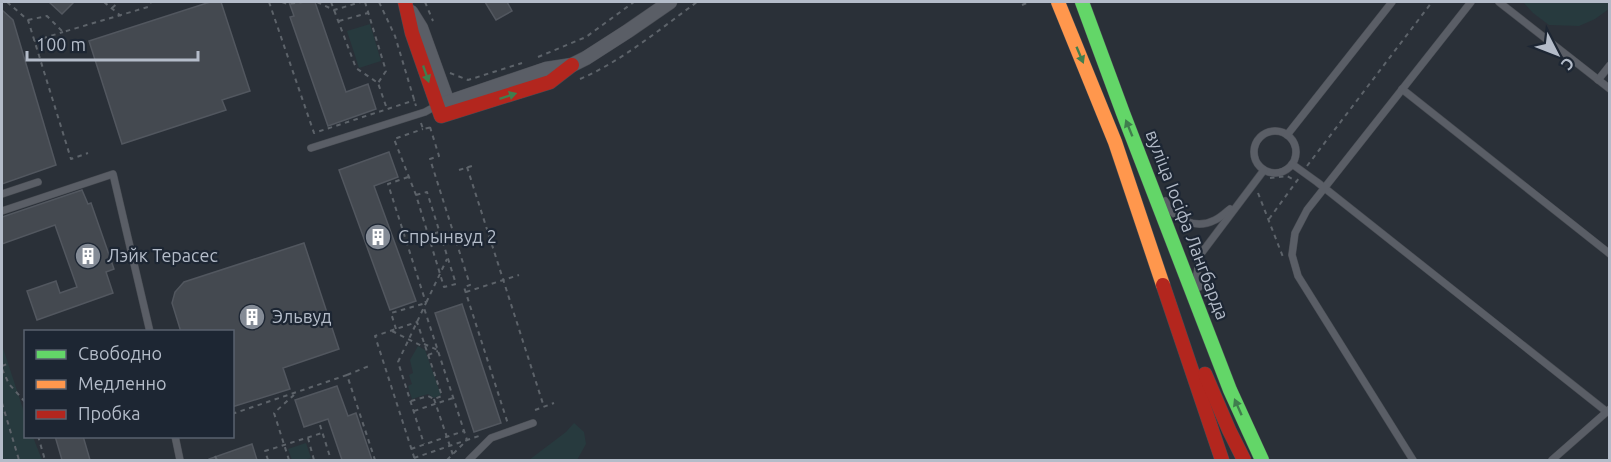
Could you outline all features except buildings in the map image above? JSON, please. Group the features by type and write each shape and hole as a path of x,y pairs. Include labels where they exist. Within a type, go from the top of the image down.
{"main road":[{"path":"405,2 412,33 441,110 550,82 572,65"},
{"name":"вуліца Іосіфа Лангбарда","path":"1058,2 1115,142 1222,460"},
{"name":"вуліца Іосіфа Лангбарда","path":"1082,2 1230,390 1262,460"},
{"path":"1115,142 1204,370 1244,460"}],"street":[{"path":"572,65 670,2"}],"lane":[{"path":"1287,135 1392,2"},
{"path":"1413,460 1298,276 1292,255 1295,233 1307,210 1471,2"},
{"path":"1499,2 1610,89"},
{"path":"1598,80 1610,65"},
{"path":"1402,89 1610,254"},
{"path":"311,148 441,110"},
{"path":"1274,131 1287,135 1292,139 1296,152 1292,164 1281,172 1274,173 1264,170 1257,163 1255,156 1257,142 1261,137 1274,131"},
{"path":"1144,163 1154,176 1167,206 1180,219 1192,224 1217,220 1241,199"},
{"path":"1292,164 1608,410 1552,460"},
{"path":"1214,346 1210,321 1199,293 1197,274 1200,255 1264,170"},
{"path":"2,211 113,174 150,330"},
{"path":"2,194 38,182"},
{"path":"469,460 491,438 533,423"},
{"path":"175,438 180,460"}],"path":[{"path":"8,2 28,20 71,159 88,153"},
{"path":"104,2 121,16"},
{"path":"112,8 119,2"},
{"path":"34,41 121,16 148,7 151,2"},
{"path":"269,2 314,133 415,100"},
{"path":"282,2 287,4 303,2"},
{"path":"317,2 334,10 363,2 386,71 378,83"},
{"path":"331,2 356,68 378,83 387,109"},
{"path":"536,58 586,37 634,2"},
{"path":"593,74 697,2"},
{"path":"1022,5 1029,2"},
{"path":"1269,219 1432,2"},
{"path":"339,22 368,13"},
{"path":"28,20 47,16 63,32"},
{"path":"449,73 468,80 525,62"},
{"path":"430,127 439,156 430,159 470,285 464,287 508,425"},
{"path":"416,195 427,192 456,284 444,287 416,195 394,140 423,129"},
{"path":"459,170 475,165"},
{"path":"467,167 544,406"},
{"path":"408,176 388,184 426,303"},
{"path":"1267,178 1287,176 1296,181"},
{"path":"1251,198 1257,190"},
{"path":"407,242 440,232"},
{"path":"424,444 398,362 448,258"},
{"path":"466,292 519,275"},
{"path":"396,329 391,313 426,303"},
{"path":"424,308 467,440"},
{"path":"417,322 375,336 415,459 488,432"},
{"path":"411,401 428,396 434,399 442,396 417,322"},
{"path":"392,330 438,351"},
{"path":"428,355 438,351"},
{"path":"7,364 2,367 9,384 24,401"},
{"path":"234,413 369,366"},
{"path":"347,375 375,460"},
{"path":"289,460 274,413 296,393"},
{"path":"414,411 453,398"},
{"path":"434,399 453,455"},
{"path":"2,403 19,460"},
{"path":"535,410 554,403"},
{"path":"320,425 331,460"},
{"path":"411,448 464,431"},
{"path":"268,460 265,451 322,433"},
{"path":"39,438 45,460"},
{"path":"308,438 314,460"},
{"path":"447,460 467,440"},
{"path":"215,456 217,460"}],"green space":[{"path":"1523,2 1609,2 1609,9 1579,26 1549,25"},
{"path":"370,24 381,61 359,68 347,31"},
{"path":"2,345 24,412 24,438 33,438 42,460 2,460"},
{"path":"418,346 425,350 441,395 434,398 428,394 412,399 408,386 412,384 409,375 413,373 410,360"},
{"path":"574,423 584,432 586,444 577,460 529,460 566,432"},
{"path":"306,443 311,458 292,460 288,449"}],"traffic: fast":[{"path":"1082,2 1230,390 1262,460"}],"traffic: slow":[{"path":"1058,2 1115,142 1163,285"}],"traffic: jam":[{"path":"405,2 412,33 441,116 550,82 572,65"},
{"path":"1163,285 1222,460"},
{"path":"1205,374 1244,460"}],"place":[{"name":"Спрынвуд 2","path":"378,237"},
{"name":"Лэйк Терасес","path":"88,256"},
{"name":"Эльвуд","path":"252,317"}]}
